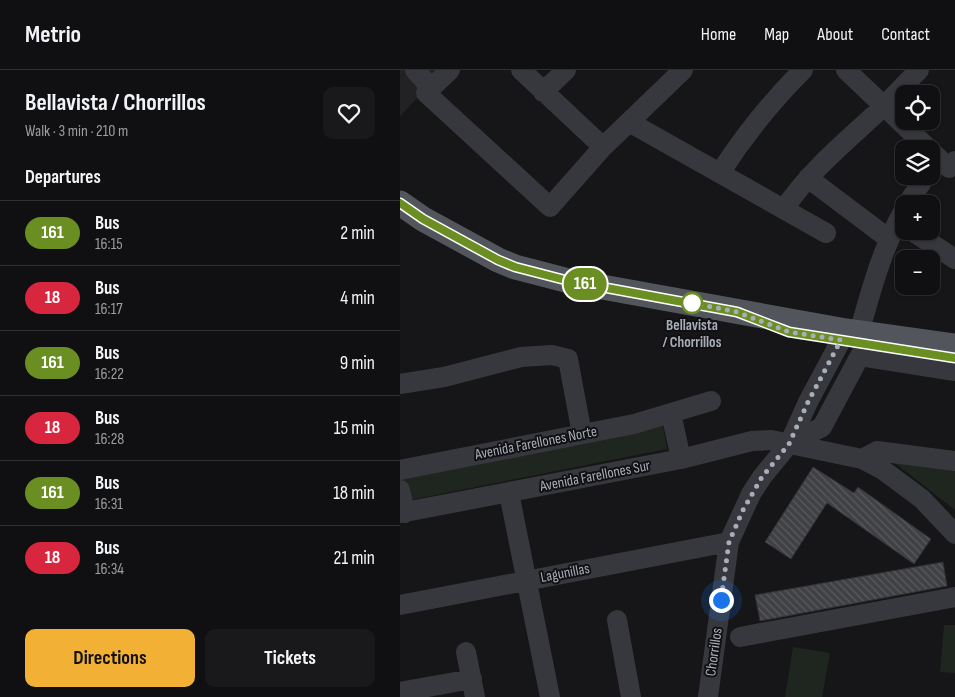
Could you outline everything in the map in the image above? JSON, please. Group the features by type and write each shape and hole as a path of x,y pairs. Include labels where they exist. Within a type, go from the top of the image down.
{"main road":[{"path":"400,203 498,260 515,267 569,281 737,312 857,340 955,358"},
{"path":"857,340 955,346"}],"street":[{"path":"400,74 415,70 429,91 550,207 603,147 683,70"},
{"path":"429,91 450,70"},
{"path":"521,70 603,147"},
{"path":"543,92 566,70"},
{"path":"720,173 742,138 780,92 803,70"},
{"path":"846,70 919,140"},
{"path":"784,209 796,191 808,178 919,70"},
{"path":"629,122 826,233"},
{"path":"808,178 895,223"},
{"name":"Chorrillos","path":"708,697 729,542 751,494 766,471 789,444 808,402 857,340 873,282 895,238"},
{"path":"924,240 955,259"},
{"path":"857,340 955,371"},
{"path":"400,384 444,377 521,357 552,355 568,359 582,434"},
{"name":"Avenida Farellones Norte","path":"400,470 634,424 710,401"},
{"path":"671,413 680,459"},
{"name":"Avenida Farellones Sur","path":"402,513 680,459 752,441 771,440 862,459"},
{"path":"862,459 877,450 955,461"},
{"path":"862,459 883,470 922,499 955,534"},
{"path":"400,490 402,513"},
{"path":"508,492 550,697"},
{"name":"Lagunillas","path":"400,605 729,542"},
{"path":"740,637 955,597"},
{"path":"617,620 631,697"},
{"path":"400,692 473,688 466,652"}],"shaded area":[{"path":"400,70 444,70 400,116"},
{"path":"663,425 667,449 400,502 400,474"},
{"path":"891,460 955,469 955,510"},
{"path":"944,625 955,625 955,673 940,672"},
{"path":"793,647 830,653 822,697 785,697"}],"building":[{"path":"813,467 854,493 858,487 931,539 914,564 827,503 791,559 765,542"},
{"path":"943,562 947,586 760,621 755,595"}],"bus line":[{"name":"161","path":"400,203 423,219 498,260 515,267 569,281 737,312 789,332 955,358"}],"place":[{"name":"Bellavista / Chorrillos","path":"692,303"}],"route":[{"path":"692,303 737,312 789,332 841,340 808,402 789,444 762,477 743,510 729,542 721,600"}]}
